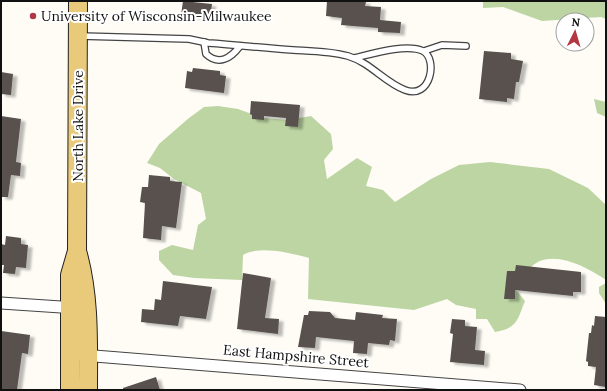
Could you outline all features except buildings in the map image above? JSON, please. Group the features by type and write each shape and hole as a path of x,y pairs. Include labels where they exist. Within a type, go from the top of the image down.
{"main road":[{"name":"North Lake Drive","path":"70,390 70,275 77,251 78,1"},
{"name":"North Lake Drive","path":"77,251 84,275 87,309 88,390"}],"street":[{"path":"1,303 87,309"},
{"name":"East Hampshire Street","path":"70,354 520,390"}],"lane":[{"path":"78,36 189,39 240,46 334,52 366,63 398,87 409,92 415,92 424,88 429,77 428,56 424,51"},
{"path":"204,42 206,54 211,58 218,60 227,59 233,56 240,46"},
{"path":"354,58 386,51 407,49 424,51 442,45 466,46"}],"green space":[{"path":"483,1 606,1 606,19 601,17 595,17 595,12 555,12 555,20 542,21 503,7 483,8"},
{"path":"594,99 606,102 606,117 597,113"},
{"path":"218,106 238,109 263,118 288,120 311,116 331,134 333,149 324,160 327,179 357,158 372,167 366,186 383,190 395,202 431,179 459,165 490,162 549,169 588,188 606,205 606,280 579,265 568,261 547,259 537,262 527,271 516,290 525,301 516,322 508,328 495,332 487,319 476,319 476,309 456,305 447,299 414,310 308,299 309,258 284,252 266,250 250,252 243,255 242,280 194,278 173,275 159,260 159,251 172,245 193,250 198,225 206,219 201,193 174,179 160,168 147,163 159,144 189,118 204,107"},
{"path":"606,283 606,304 599,293 599,287"}],"place":[{"name":"University of Wisconsin-Milwaukee","path":"33,16"}]}
